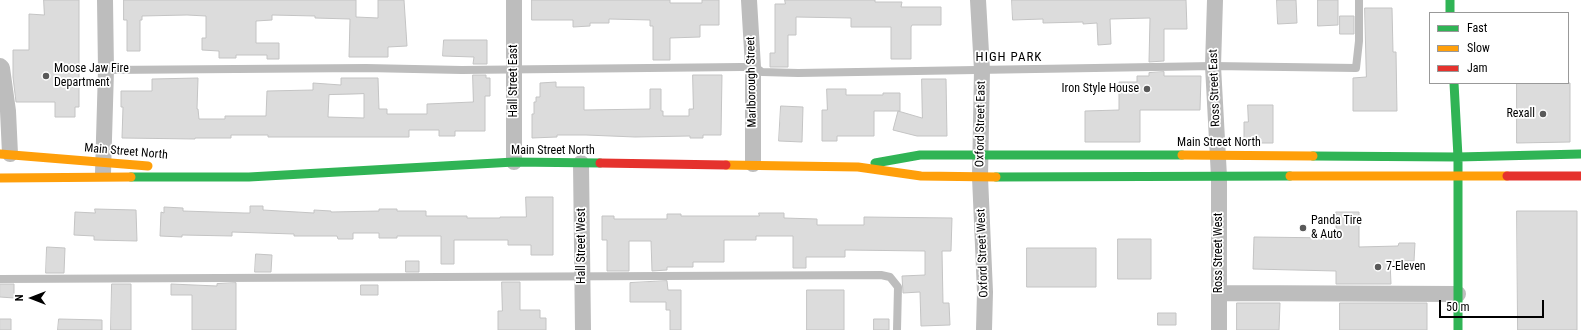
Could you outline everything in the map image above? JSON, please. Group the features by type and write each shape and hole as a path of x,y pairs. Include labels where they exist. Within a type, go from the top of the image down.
{"main road":[{"path":"1450,0 1450,12"},
{"path":"1454,84 1458,156 1458,330"},
{"name":"Main Street North","path":"5,154 156,166"},
{"name":"Main Street North","path":"858,167 920,155 1458,156 1581,154"},
{"name":"Main Street North","path":"0,178 103,179 249,177 514,162 753,164 858,167 921,176 980,177 1581,176"},
{"name":"Main Street North","path":"178,168 249,177"}],"street":[{"path":"103,179 106,70 105,0"},
{"name":"Hall Street East","path":"514,0 514,162"},
{"name":"Marlborough Street","path":"749,0 753,67 753,164"},
{"name":"Oxford Street East","path":"978,0 982,70 982,154 980,177"},
{"name":"Ross Street East","path":"1215,0 1213,66 1219,177"},
{"path":"0,66 2,68 8,111 5,154"},
{"name":"Hall Street West","path":"582,163 583,330"},
{"name":"Oxford Street West","path":"980,177 985,292 984,330"},
{"name":"Ross Street West","path":"1219,177 1219,330"},
{"path":"1219,293 1458,294"}],"lane":[{"path":"106,70 753,67 762,72 770,72 1213,66 1356,68 1359,41 1359,0"},
{"path":"0,279 881,275 890,277 898,287 897,330"}],"building":[{"name":"Moose Jaw Fire Department","path":"44,0 79,0 79,107 75,107 75,117 55,117 55,102 16,102 13,77 13,50 29,50 29,14 44,15"},
{"path":"124,0 356,0 356,17 378,18 378,0 404,0 407,46 388,47 388,57 349,57 350,19 315,18 315,16 272,15 272,20 256,21 256,43 279,43 279,59 267,59 267,55 236,55 236,58 219,58 219,51 202,50 202,38 206,38 206,16 187,15 142,16 142,20 140,20 140,51 127,51 127,20 124,20"},
{"path":"532,0 670,0 670,3 702,3 702,0 719,0 719,25 700,25 700,37 670,38 670,60 653,60 653,26 650,26 650,20 609,19 609,23 590,23 590,26 573,27 573,20 532,20"},
{"path":"785,0 875,0 875,2 902,2 901,7 941,7 941,25 912,25 911,59 891,59 891,27 851,27 851,18 796,17 796,35 788,35 788,67 770,67 770,53 775,53 775,4 785,4"},
{"path":"1012,0 1186,0 1187,29 1164,29 1164,61 1149,62 1150,18 1110,19 1111,44 1098,45 1097,23 1043,23 1043,19 1013,20"},
{"path":"1277,0 1296,0 1297,23 1278,24"},
{"path":"1318,0 1338,0 1338,25 1318,26"},
{"path":"1365,8 1392,8 1393,52 1396,52 1397,111 1353,111 1353,78 1366,77"},
{"path":"1340,16 1354,16 1354,34 1340,34"},
{"path":"444,40 487,40 487,64 473,64 474,57 443,56"},
{"path":"1164,72 1164,76 1201,76 1200,110 1140,110 1140,142 1085,142 1085,111 1119,110 1119,82 1137,82 1137,76 1149,76 1149,73"},
{"path":"473,75 486,75 486,78 490,78 490,96 485,96 485,131 455,131 455,136 439,136 439,130 409,130 409,137 268,137 268,135 231,135 231,138 195,139 122,138 123,107 121,107 121,91 152,91 152,79 198,78 197,109 199,119 225,119 225,116 266,116 267,91 313,90 313,83 341,85 341,78 378,78 379,109 387,109 387,114 427,114 427,104 473,102","holes":["364,94 364,118 328,117 329,95"]},
{"path":"693,75 722,75 721,135 703,135 703,138 690,138 690,136 635,137 557,135 557,137 532,138 532,114 534,114 534,102 536,102 536,97 540,97 540,83 556,82 556,87 584,87 584,110 650,109 650,89 661,89 661,111 663,111 663,116 689,116 689,109 693,109"},
{"path":"922,79 946,79 947,136 917,136 893,130 898,111 922,118"},
{"name":"Rexall","path":"1570,83 1570,142 1517,143 1517,84"},
{"path":"827,89 846,89 846,95 883,95 883,93 900,93 900,111 874,111 874,136 837,136 837,141 822,141 822,110 827,110"},
{"path":"1248,105 1273,105 1273,143 1244,143 1244,122 1248,122"},
{"path":"781,106 803,107 802,142 779,141"},
{"path":"526,197 553,197 553,255 531,255 531,245 508,245 508,240 454,240 454,264 441,264 441,236 397,236 397,238 379,238 379,233 353,233 353,239 338,239 337,236 294,236 294,234 232,232 232,236 160,236 161,212 164,213 164,207 183,208 183,211 244,213 250,213 250,206 263,206 263,210 314,213 314,210 331,212 397,209 397,211 426,211 426,216 500,218 526,217"},
{"path":"95,209 136,210 137,241 94,240 94,236 74,235 75,212 95,213"},
{"path":"1517,211 1577,211 1577,330 1518,330"},
{"path":"1336,212 1359,212 1359,247 1398,246 1399,243 1415,243 1414,261 1390,261 1391,284 1336,284 1336,271 1253,269 1254,237 1336,238"},
{"path":"759,213 784,213 784,218 817,219 817,225 864,225 864,217 952,218 951,251 942,251 943,303 949,303 950,325 921,326 920,292 903,293 902,276 925,275 925,251 845,250 845,257 806,257 806,268 793,268 793,236 756,236 756,240 724,240 724,262 693,262 693,267 667,267 667,270 652,271 651,241 629,241 629,271 607,271 607,240 602,240 602,216 614,216 614,219 667,219 667,214 681,214 681,216 759,216"},
{"path":"1118,239 1151,239 1151,279 1118,279"},
{"path":"47,247 65,248 64,273 46,273"},
{"path":"1027,248 1096,248 1096,287 1027,287"},
{"path":"256,254 272,255 271,272 255,272"},
{"path":"406,261 419,261 419,272 406,272"},
{"path":"667,281 668,290 681,290 681,330 670,330 670,310 666,310 666,302 630,302 630,283"},
{"path":"502,282 520,282 520,310 540,310 540,318 546,318 546,330 498,330 498,311 502,311"},
{"path":"236,283 236,330 192,330 192,295 171,295 171,284 217,286 217,284"},
{"path":"0,284 14,284 14,298 0,297"},
{"path":"112,284 131,284 131,330 111,330"},
{"path":"361,285 378,285 378,295 361,295"},
{"path":"807,290 844,290 844,330 807,330"},
{"path":"1237,303 1280,303 1279,330 1237,330"},
{"path":"1340,303 1427,303 1427,330 1340,330"},
{"path":"1158,313 1176,313 1176,325 1158,325"},
{"path":"0,319 11,319 11,330 0,330"},
{"path":"59,319 102,320 102,330 58,330"},
{"path":"874,319 889,319 889,330 874,330"}],"traffic: fast":[{"path":"1450,0 1450,12"},
{"path":"1454,84 1458,157 1458,330"},
{"path":"1313,156 1458,157 1581,154"},
{"path":"875,163 920,155 1182,155"},
{"path":"131,177 249,177 514,162 600,163"},
{"path":"996,177 1290,176"}],"traffic: slow":[{"path":"0,154 148,166"},
{"path":"1182,155 1313,156"},
{"path":"726,165 858,167 921,176 996,177"},
{"path":"1290,176 1507,176"},
{"path":"0,178 131,177"}],"traffic: jam":[{"path":"600,163 726,165"},
{"path":"1507,176 1581,176"}],"place":[{"name":"Moose Jaw Fire Department","path":"46,76"},
{"name":"Iron Style House","path":"1147,89"},
{"name":"Rexall","path":"1543,114"},
{"name":"Panda Tire & Auto","path":"1303,228"},
{"name":"7-Eleven","path":"1378,267"}],"district":[{"name":"HIGH PARK","path":"1009,58"}]}
